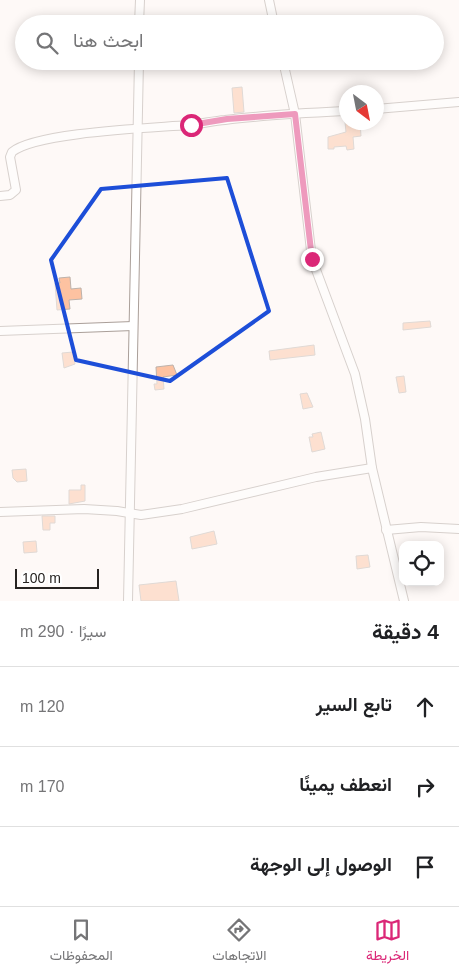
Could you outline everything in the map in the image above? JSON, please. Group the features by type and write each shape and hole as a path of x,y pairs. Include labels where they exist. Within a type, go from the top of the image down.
{"street":[{"path":"139,15 140,0"},
{"path":"269,0 272,15"},
{"path":"128,601 139,70"},
{"path":"285,70 295,114 312,259 355,374 372,468 404,601"},
{"path":"384,108 459,102"},
{"path":"0,196 10,194 16,190 10,157 16,149 58,139 137,128 191,125 227,119 339,111"},
{"path":"0,331 133,326"},
{"path":"0,512 84,509 117,510 141,516 182,509 316,477 372,468"},
{"path":"386,530 421,526 459,529"}],"highlighted area":[{"path":"227,178 269,311 170,381 76,360 51,260 101,189"}],"building":[{"path":"242,87 244,112 234,113 232,88"},
{"path":"346,130 361,130 361,136 353,137 354,149 347,150 346,146 328,149 328,137 346,132"},
{"path":"70,277 71,289 81,288 82,299 69,300 70,309 57,310 55,283 60,283 59,278"},
{"path":"430,321 431,327 403,330 403,323"},
{"path":"314,345 315,355 270,360 269,351"},
{"path":"73,352 75,364 64,368 62,353"},
{"path":"173,365 177,375 163,377 164,389 155,390 154,384 157,384 156,367"},
{"path":"404,376 406,392 399,393 396,377"},
{"path":"307,393 313,407 303,409 300,394"},
{"path":"321,432 325,449 312,452 309,437 313,437 312,434"},
{"path":"26,469 27,481 17,482 13,478 12,470"},
{"path":"81,485 85,485 85,501 69,504 69,490 81,490"},
{"path":"42,516 55,516 55,523 50,523 50,530 43,530"},
{"path":"214,531 217,544 192,549 190,537"},
{"path":"36,541 37,552 24,553 23,542"},
{"path":"368,555 370,567 357,569 356,556"},
{"path":"176,581 179,601 141,601 139,585"}],"route":[{"path":"191,125 227,119 295,114 296,136 312,259"}]}
